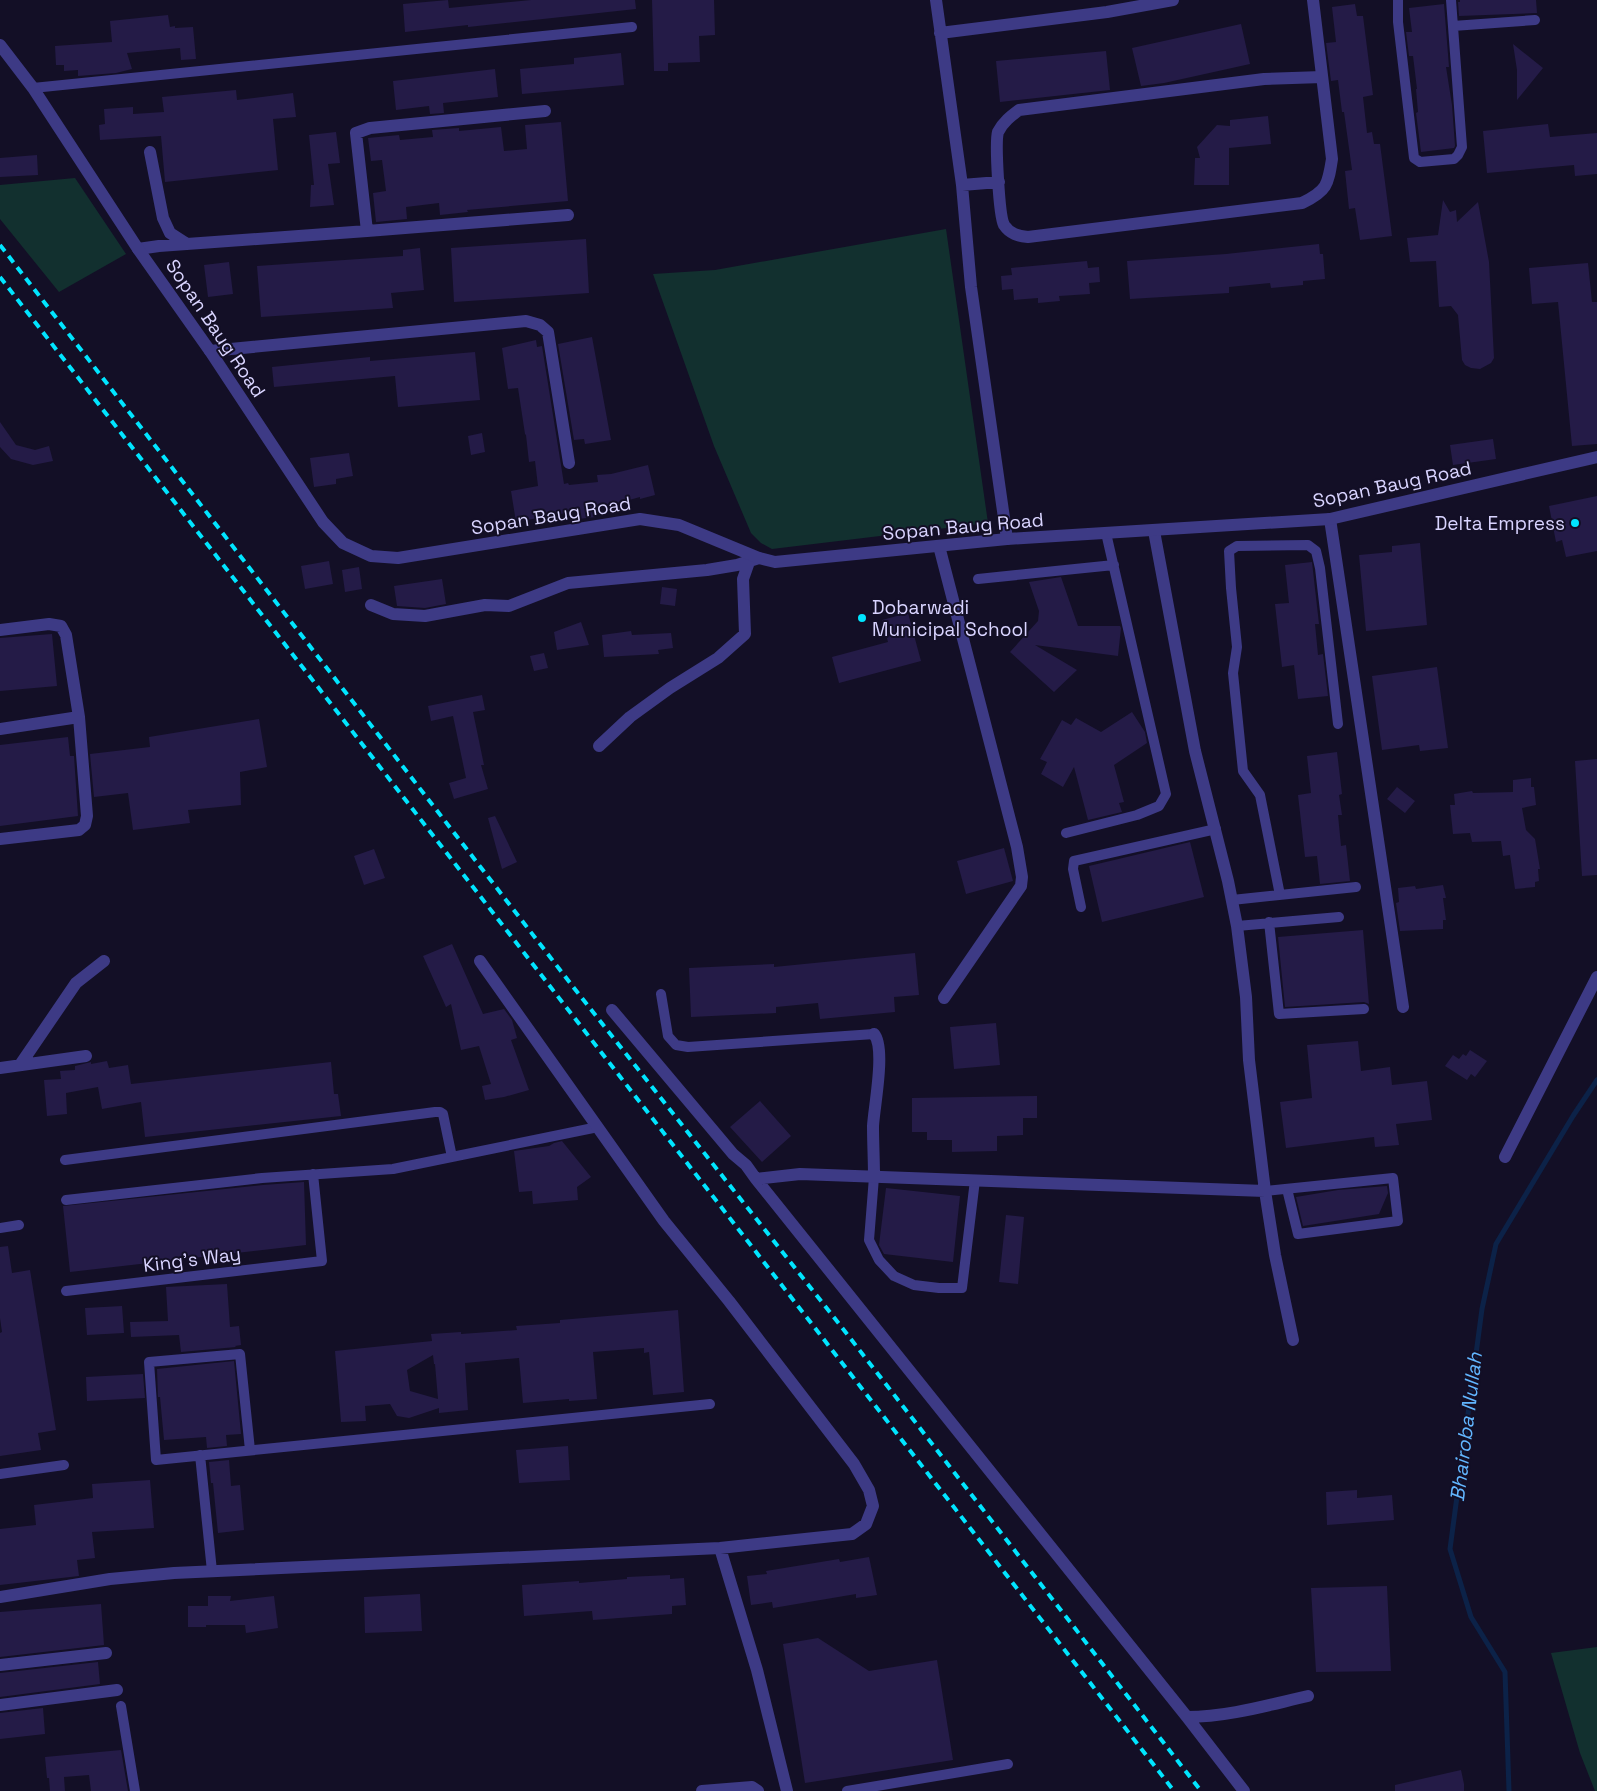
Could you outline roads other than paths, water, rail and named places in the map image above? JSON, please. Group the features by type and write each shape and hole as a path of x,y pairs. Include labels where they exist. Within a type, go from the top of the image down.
{"street":[{"path":"936,0 962,185 970,287 1007,539"},
{"path":"940,34 1107,12 1169,0"},
{"path":"1313,0 1332,159 1328,182 1317,196 1302,203 1028,237 1016,236 1005,226 1000,212 997,134 1005,121 1019,110 1264,79 1322,77"},
{"name":"Sopan Baug Road","path":"0,45 32,88 138,250 210,351 323,522 344,543 371,556 398,558 640,519 679,525 754,560 775,562 1007,539 1330,520 1597,457"},
{"path":"367,231 356,133 370,128 545,111"},
{"path":"150,152 163,218 170,233 187,244"},
{"path":"962,185 999,182"},
{"path":"138,250 159,246 568,215"},
{"path":"210,351 526,321 540,324 548,332 569,463"},
{"path":"1330,520 1403,1007"},
{"path":"1154,531 1195,751 1216,829 1237,926 1246,997 1249,1060 1264,1191 1293,1340"},
{"path":"939,546 1017,847 1022,878 1020,886 944,998"},
{"path":"371,605 394,614 425,616 485,605 509,606 568,583 707,570 754,560"},
{"path":"599,746 630,717 670,688 718,658 745,634 743,579 754,560"},
{"path":"0,630 49,624 61,626 66,635 79,717 87,816 85,825 79,830 0,839"},
{"path":"0,729 79,717"},
{"path":"20,1065 76,983 104,961"},
{"path":"0,1596 110,1579 212,1571 720,1548 852,1534 866,1524 873,1506 869,1490 854,1464 729,1301 664,1222 480,961"},
{"path":"1505,1157 1597,977"},
{"path":"612,1010 733,1154 746,1165 1244,1791"},
{"path":"874,1034 878,1040 879,1065 873,1125 874,1177"},
{"path":"0,1068 86,1056"},
{"path":"756,1179 800,1174 1264,1191"},
{"path":"720,1548 757,1670 787,1791"},
{"path":"0,1665 106,1652"},
{"path":"0,1706 117,1690"},
{"path":"1187,1717 1211,1717 1231,1714 1308,1696"},
{"path":"702,1791 752,1787 758,1791"}],"lane":[{"path":"1398,0 1398,22 1414,158 1420,162 1454,159 1462,147 1451,0"},
{"path":"1453,26 1535,20"},
{"path":"32,88 632,27"},
{"path":"1066,833 1137,815 1159,806 1166,794 1106,533"},
{"path":"1280,895 1260,795 1243,771 1232,673 1237,647 1231,588 1230,550 1237,546 1308,545 1316,551 1320,568 1338,724"},
{"path":"978,579 1114,565"},
{"path":"1081,907 1073,869 1074,861 1216,829"},
{"path":"1232,900 1356,888"},
{"path":"1237,926 1340,917"},
{"path":"1269,922 1279,1014 1364,1009"},
{"path":"661,994 668,1036 676,1045 688,1047 874,1034"},
{"path":"65,1160 435,1112 443,1114 452,1157"},
{"path":"66,1200 262,1178 393,1169 598,1127"},
{"name":"King's Way","path":"66,1291 322,1261 313,1174"},
{"path":"874,1177 869,1240 879,1260 894,1276 914,1285 939,1288 962,1288 974,1180"},
{"path":"1264,1191 1393,1178 1398,1221 1298,1234 1287,1190"},
{"path":"0,1228 19,1225"},
{"path":"250,1450 240,1354 149,1362 156,1460 710,1404"},
{"path":"200,1455 212,1571"},
{"path":"0,1474 64,1465"},
{"path":"121,1706 134,1791"},
{"path":"847,1791 1008,1764"}],"waterway":[{"name":"Bhairoba Nullah","path":"1509,1791 1505,1672 1471,1617 1450,1549 1482,1309 1496,1244 1573,1116 1597,1080"}],"railway":[{"path":"0,245 574,988 840,1325 1201,1791"},
{"path":"0,277 1174,1791"}],"place":[{"name":"Delta Empress","path":"1575,523"},
{"name":"Dobarwadi Municipal School","path":"862,618"}]}
